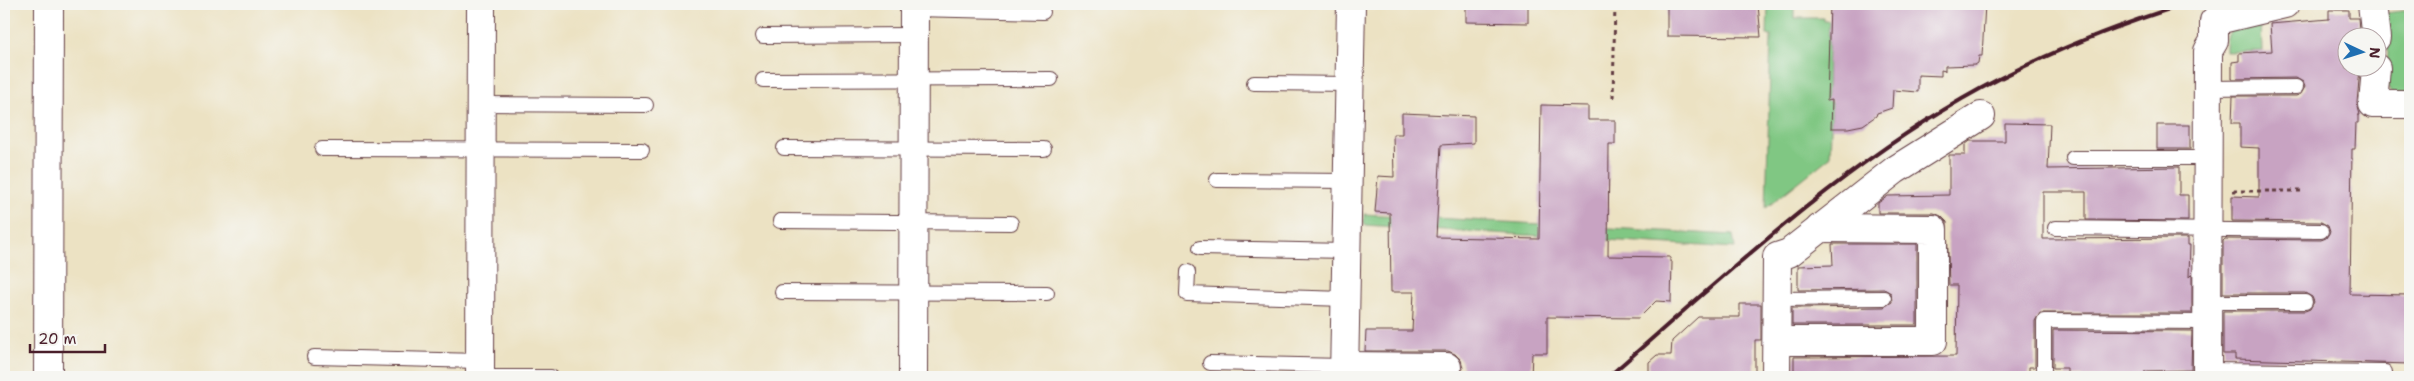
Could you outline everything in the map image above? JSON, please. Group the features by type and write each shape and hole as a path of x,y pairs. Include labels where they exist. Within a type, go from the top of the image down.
{"street":[{"path":"48,377 50,4"},
{"path":"480,372 479,104 481,4"},
{"path":"1351,4 1344,372 1447,367"},
{"path":"2207,374 2208,51 2214,41 2214,21 2285,4"},
{"path":"2372,4 2375,28"},
{"path":"913,16 915,293 913,377"},
{"path":"2375,78 2373,104 2410,104"},
{"path":"1776,377 1777,257 1789,253 1895,170 1981,116"},
{"path":"1776,341 1933,341 1933,228 1820,228"}],"lane":[{"path":"763,36 913,16 1043,12"},
{"path":"763,80 1051,79"},
{"path":"1254,83 1350,84"},
{"path":"2208,88 2296,87"},
{"path":"479,104 646,105"},
{"path":"784,148 1044,149"},
{"path":"322,149 642,150"},
{"path":"2073,158 2207,158"},
{"path":"1217,180 1348,182"},
{"path":"780,222 1011,223"},
{"path":"2055,228 2321,231"},
{"path":"1200,248 1345,251"},
{"path":"1188,272 1187,294 1345,299"},
{"path":"782,292 1046,294"},
{"path":"1777,299 1884,298"},
{"path":"2044,377 2044,321 2207,312 2305,302"},
{"path":"314,357 551,377"},
{"path":"1210,363 1344,372"},
{"path":"2207,374 2385,372 2385,377"}],"path":[{"path":"1613,98 1615,4"},
{"path":"2207,191 2305,191"}],"green space":[{"path":"1768,4 1772,4 1772,7 1794,7 1794,18 1824,18 1824,21 1829,21 1827,100 1832,102 1830,157 1766,208 1771,36 1767,35"},
{"path":"2408,10 2407,94 2392,94 2386,85 2388,52 2386,13"},
{"path":"2261,20 2262,51 2226,52 2226,43 2230,31 2239,25"},
{"path":"1364,214 1733,235 1735,248 1364,225"}],"building":[{"path":"1466,4 1528,4 1528,23 1466,22"},
{"path":"1667,4 1758,5 1761,37 1667,36"},
{"path":"1830,4 1985,4 1982,56 1979,56 1978,63 1975,65 1945,66 1945,71 1941,70 1941,76 1918,75 1918,92 1893,90 1892,108 1877,113 1876,116 1863,125 1848,128 1831,128 1832,100 1827,101"},
{"path":"2329,10 2349,10 2349,18 2358,18 2359,28 2336,28 2336,78 2359,78 2357,103 2360,115 2358,115 2358,123 2356,123 2355,149 2352,149 2350,294 2410,295 2410,364 2235,359 2235,354 2223,354 2223,311 2305,311 2310,309 2314,302 2312,297 2305,293 2223,293 2223,241 2225,239 2321,240 2326,238 2330,232 2328,226 2321,222 2232,221 2232,196 2259,197 2259,148 2240,147 2240,123 2232,123 2233,96 2296,96 2301,94 2305,87 2303,82 2296,78 2232,79 2232,62 2239,61 2239,53 2272,51 2270,24 2329,19"},
{"path":"1541,105 1588,106 1588,120 1615,120 1615,144 1609,144 1608,256 1670,257 1670,262 1672,262 1671,302 1656,301 1639,318 1547,317 1547,353 1532,353 1531,377 1458,377 1463,368 1461,360 1455,354 1448,351 1365,351 1366,331 1412,331 1414,292 1391,292 1390,213 1375,212 1378,176 1394,177 1393,134 1402,134 1402,113 1474,116 1474,143 1441,145 1436,237 1539,239"},
{"path":"2005,123 2050,124 2048,169 2179,167 2179,195 2188,195 2188,221 2086,220 2086,192 2043,192 2043,239 2188,238 2188,245 2190,245 2189,277 2192,274 2192,313 2040,313 2035,321 2035,367 2029,367 2029,377 1794,377 1794,357 1956,356 1957,285 1949,285 1947,222 1941,216 1934,213 1878,213 1878,203 1888,196 1949,195 1949,155 1965,155 1965,145 1970,141 2005,141"},
{"path":"2157,125 2190,125 2190,149 2157,149"},
{"path":"1832,244 1917,244 1917,325 1792,325 1792,308 1884,307 1892,302 1891,293 1884,289 1798,290 1798,266 1833,265"},
{"path":"1740,304 1761,304 1761,340 1755,340 1755,377 1649,377 1649,362 1657,355 1671,355 1672,341 1698,317 1740,317"},
{"path":"2053,330 2192,331 2191,370 2145,371 2144,377 2067,377 2067,368 2053,368"}],"railway":[{"path":"1608,377 1779,229 1868,160 1914,128 1989,84 2043,58 2099,34 2185,4"}]}
